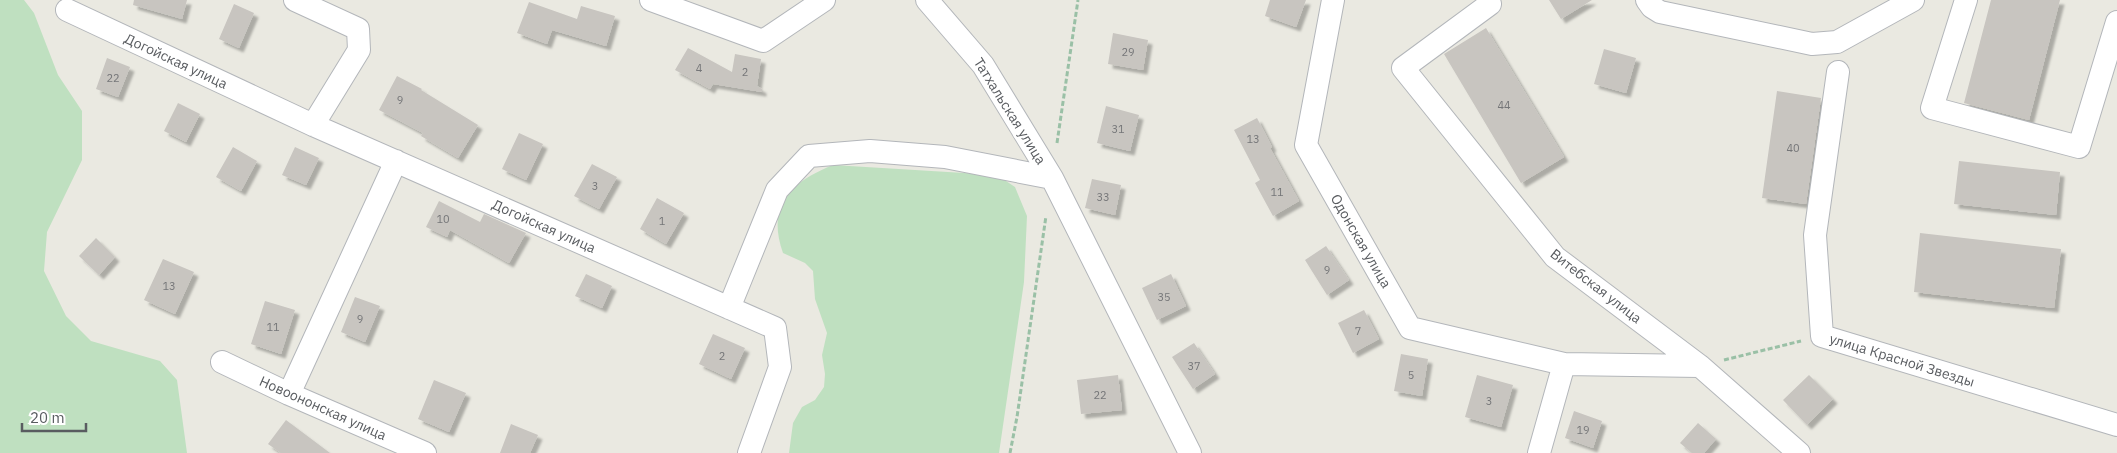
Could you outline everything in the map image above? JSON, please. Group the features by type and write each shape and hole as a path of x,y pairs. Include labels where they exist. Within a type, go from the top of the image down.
{"street":[{"path":"295,0 358,29 359,50 313,125"},
{"path":"651,0 763,41 824,0"},
{"name":"Татхальская улица","path":"927,0 983,65 1052,178"},
{"name":"Одонская улица","path":"1333,0 1306,146 1410,328 1564,364"},
{"path":"1647,0 1652,7 1660,12 1812,44 1837,42 1913,0"},
{"path":"1966,0 1932,108 2079,147 2117,22"},
{"name":"Витебская улица","path":"1490,4 1403,68 1555,258 1700,366 1799,453"},
{"name":"Догойская улица","path":"67,10 313,125 774,328 780,367 749,453"},
{"path":"1822,336 1815,234 1838,72"},
{"path":"728,308 777,190 809,156 870,151 926,156 1052,178 1190,453"},
{"path":"289,394 396,161"},
{"name":"улица Красной Звезды","path":"1822,336 2117,425"},
{"name":"Новоононская улица","path":"222,362 289,394 425,453"},
{"path":"1540,453 1564,364 1700,366"}],"path":[{"path":"1010,453 1017,417 1078,0"},
{"name":"улица Красной Звезды","path":"1700,366 1822,336"}],"green space":[{"path":"0,0 24,0 34,13 58,75 82,111 82,160 47,232 44,271 66,316 91,341 160,361 177,380 187,453 0,453"},
{"path":"833,165 997,175 1015,187 1027,216 1024,282 999,453 789,453 793,423 802,407 815,400 824,387 825,374 822,355 827,333 815,299 813,271 805,263 783,253 778,221 780,209 786,197 794,188 805,179"}],"building":[{"path":"134,0 187,0 182,19 133,5"},
{"path":"1270,0 1306,0 1296,27 1265,16"},
{"path":"1549,0 1592,0 1561,19"},
{"path":"1991,0 2060,0 2029,120 1964,103"},
{"path":"529,2 577,19 581,6 615,16 606,46 552,30 547,44 517,33"},
{"path":"234,4 254,13 239,48 219,39"},
{"path":"1486,28 1564,157 1521,183 1444,54"},
{"path":"1113,33 1148,40 1143,70 1108,64"},
{"path":"688,48 732,72 735,54 761,59 757,86 762,89 762,92 713,84 710,89 675,70"},
{"path":"1604,49 1636,58 1626,93 1594,84"},
{"path":"107,58 130,67 118,97 96,89"},
{"path":"397,76 422,89 478,125 458,158 421,136 423,133 379,110"},
{"path":"1777,91 1821,98 1806,204 1762,198"},
{"path":"178,103 200,114 186,142 164,131"},
{"path":"1106,106 1139,115 1130,151 1097,143"},
{"path":"1257,118 1272,147 1270,148 1299,201 1273,216 1255,183 1260,180 1234,130"},
{"path":"519,133 543,144 526,180 502,169"},
{"path":"233,147 257,161 241,191 216,177"},
{"path":"295,147 319,158 306,185 282,175"},
{"path":"1959,161 2060,172 2056,215 1954,204"},
{"path":"592,164 617,177 599,209 574,196"},
{"path":"1092,179 1121,185 1115,215 1085,208"},
{"path":"657,198 684,213 666,244 640,229"},
{"path":"439,201 480,222 484,214 526,233 509,263 450,230 447,237 426,227"},
{"path":"1920,233 2061,249 2054,308 1914,292"},
{"path":"96,238 115,257 99,275 79,256"},
{"path":"1326,246 1349,280 1327,295 1305,260"},
{"path":"163,259 194,272 175,314 144,300"},
{"path":"586,274 612,286 602,308 575,296"},
{"path":"1171,274 1186,306 1157,320 1142,288"},
{"path":"355,297 380,306 365,342 341,332"},
{"path":"265,301 295,310 281,354 251,344"},
{"path":"1364,310 1379,339 1353,353 1338,323"},
{"path":"713,334 745,348 731,379 699,364"},
{"path":"1194,343 1215,374 1193,389 1172,357"},
{"path":"1401,354 1428,359 1422,396 1394,391"},
{"path":"1118,375 1122,410 1081,414 1077,380"},
{"path":"1477,375 1513,385 1501,427 1465,417"},
{"path":"1809,375 1833,399 1807,425 1783,400"},
{"path":"434,380 466,393 449,432 418,419"},
{"path":"1574,411 1602,421 1593,448 1565,438"},
{"path":"286,420 330,453 281,453 268,444"},
{"path":"1698,423 1716,439 1704,453 1692,453 1680,443"},
{"path":"511,424 538,435 530,453 500,453"}]}
